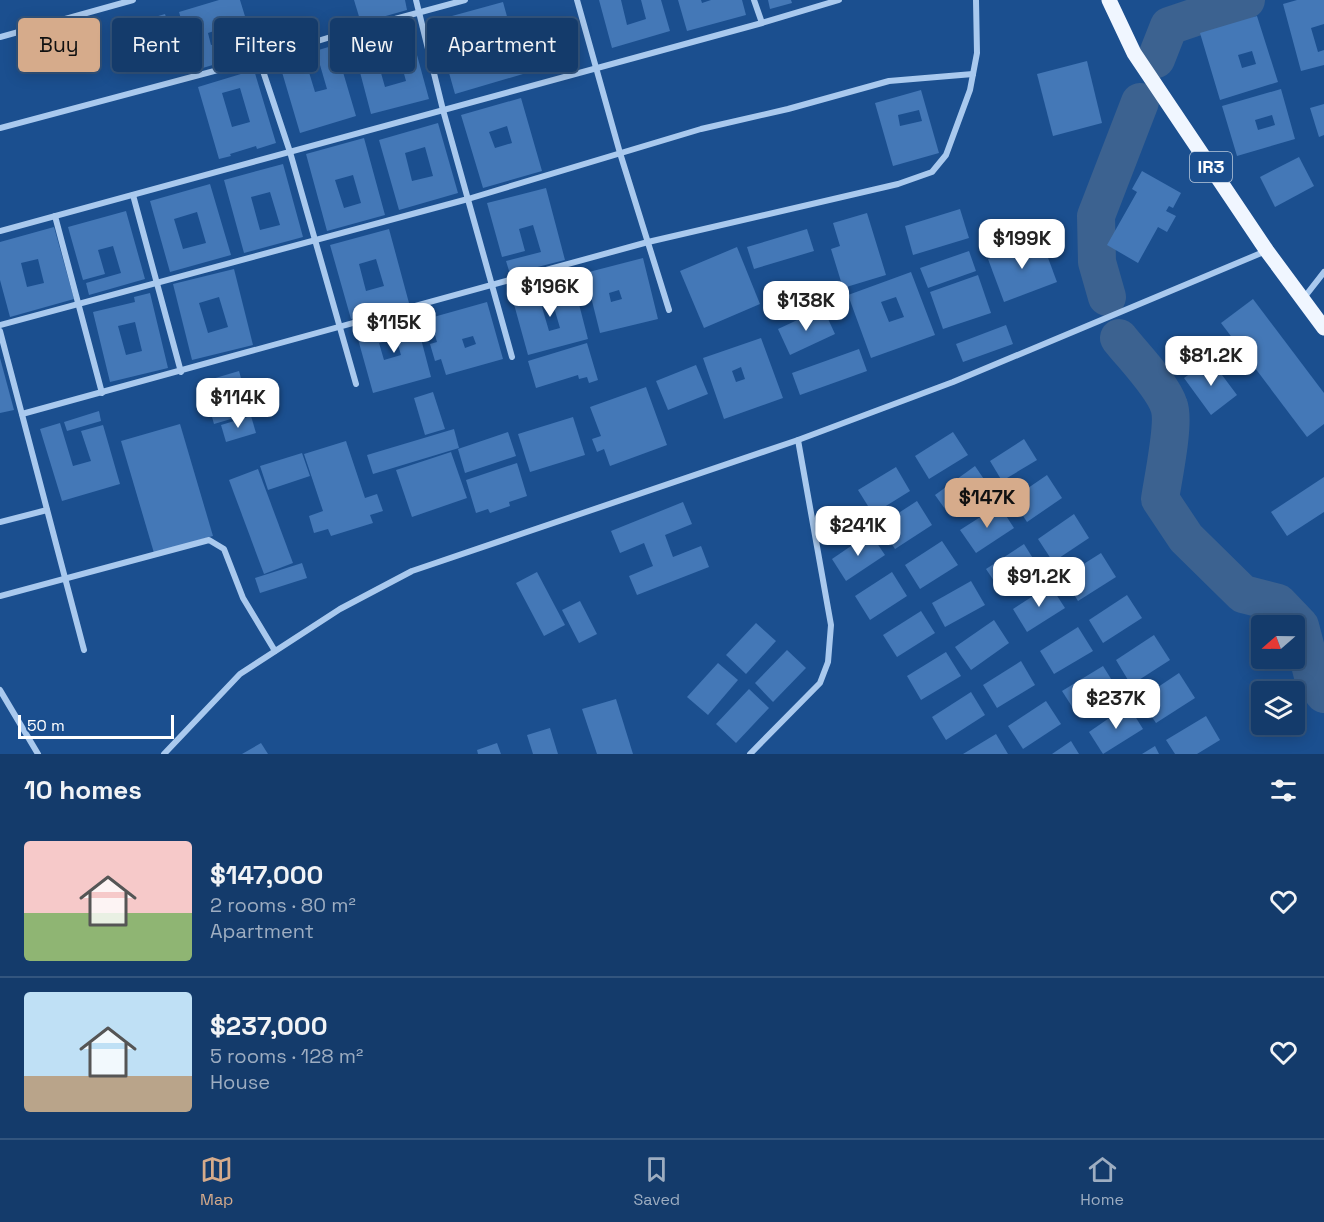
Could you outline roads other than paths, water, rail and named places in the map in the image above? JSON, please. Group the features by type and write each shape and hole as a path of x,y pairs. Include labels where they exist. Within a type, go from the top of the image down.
{"main road":[{"name":"IR3","path":"1109,0 1134,53 1267,251 1324,328"}],"street":[{"path":"0,37 133,0"},
{"path":"416,0 443,110 512,357"},
{"path":"318,41 465,0"},
{"path":"577,0 595,69 669,310"},
{"path":"754,0 762,23"},
{"path":"0,231 839,0"},
{"path":"22,414 648,242 898,184 932,172 946,155 970,90 977,53 976,0"},
{"path":"0,128 214,71"},
{"path":"263,72 290,152 356,384"},
{"path":"0,325 468,199 701,129 788,109 889,81 973,74"},
{"path":"133,195 181,372"},
{"path":"55,216 102,393"},
{"path":"164,754 240,674 340,609 412,571 798,440 953,382 1267,251"},
{"path":"1303,299 1324,272"},
{"path":"0,331 84,650"},
{"path":"750,754 820,683 828,662 831,625 798,440"},
{"path":"0,522 47,510"},
{"path":"0,596 209,540 224,549 243,598 275,651"},
{"path":"0,690 38,754"}],"waterway":[{"path":"1156,59 1169,26 1246,0"},
{"path":"1107,297 1097,262 1096,216 1140,102"},
{"path":"1119,338 1154,380 1169,406 1170,437 1160,499 1186,538 1243,594 1278,603 1300,626 1314,680 1324,694"}]}
